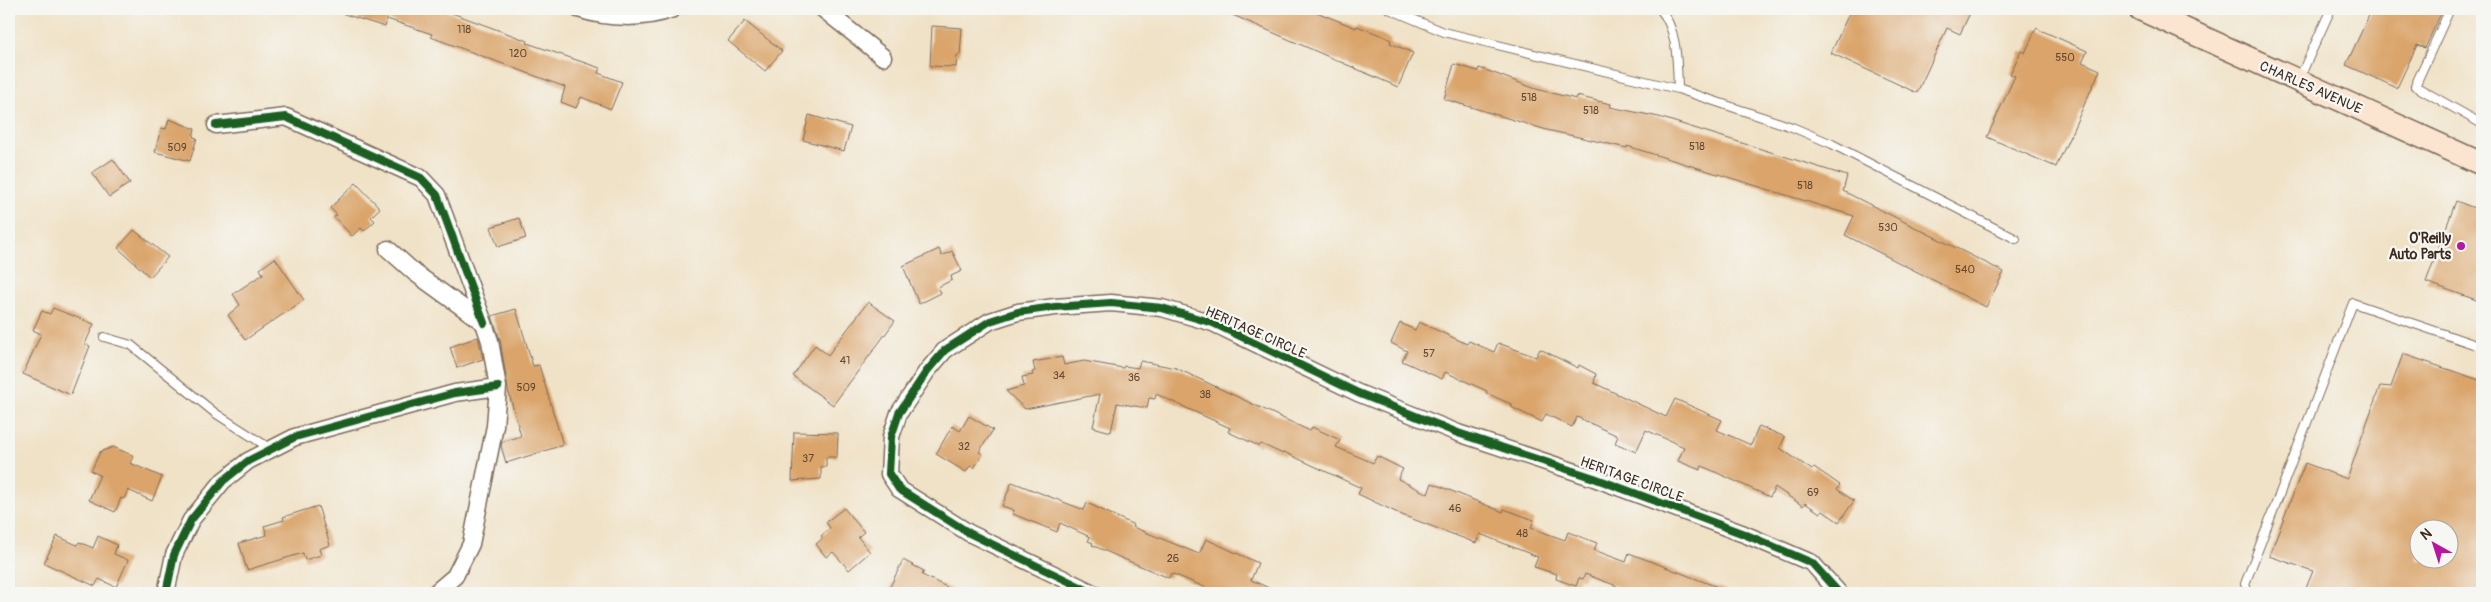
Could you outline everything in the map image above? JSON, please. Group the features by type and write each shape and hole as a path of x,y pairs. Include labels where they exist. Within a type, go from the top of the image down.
{"street":[{"path":"578,9 590,13 629,18 673,9"},
{"path":"824,9 883,57"},
{"name":"CHARLES AVENUE","path":"2140,9 2174,20 2298,81 2482,164"},
{"path":"216,125 286,117 421,178 437,195 490,341 498,387 495,426 471,544 455,576 435,593"},
{"path":"388,249 415,273 484,323"},
{"name":"HERITAGE CIRCLE","path":"1093,593 969,533 899,489 889,474 891,437 899,413 927,371 945,350 990,320 1018,312 1111,303 1162,308 1214,323 1367,397 1458,433 1594,478 1753,537 1812,564 1839,593"},
{"path":"166,593 174,555 191,520 222,481 248,461 304,434 455,393 498,387"}],"lane":[{"path":"1389,9 1444,32 1678,89 1792,127 1832,144 2016,239"},
{"path":"1660,9 1671,25 1677,63 1678,89"},
{"path":"2298,81 2330,9"},
{"path":"2450,9 2415,86 2482,124"},
{"path":"2249,593 2245,584 2353,303 2482,347"},
{"path":"104,337 131,345 215,413 271,449"}],"building":[{"path":"338,9 441,9 528,41 527,43 600,68 598,73 622,82 611,109 581,97 576,108 561,102 565,87 431,37 432,34 387,19 385,27 338,12"},
{"path":"1219,9 1309,9 1356,28 1357,26 1383,36 1391,40 1390,43 1413,53 1398,87"},
{"path":"1851,9 1972,9 1960,34 1947,28 1917,93 1831,53"},
{"path":"2372,9 2443,9 2425,48 2417,45 2397,88 2346,65"},
{"path":"745,21 782,51 765,71 728,41"},
{"path":"932,26 962,28 960,55 957,55 956,67 930,66"},
{"path":"2036,28 2087,51 2082,62 2100,70 2056,167 1987,137 2015,76 2010,74 2021,51 2025,53"},
{"path":"1454,64 1478,71 1479,68 1536,89 1576,99 1577,96 1611,104 1610,107 1659,117 1847,176 1843,191 2004,272 1986,307 1845,235 1854,216 1627,146 1627,148 1547,130 1444,99"},
{"path":"809,115 851,127 844,151 803,140"},
{"path":"169,119 195,129 193,137 197,138 190,161 155,152 161,128 166,129"},
{"path":"113,159 130,183 109,197 92,173"},
{"path":"356,183 380,208 371,217 375,221 364,231 361,228 352,236 334,217 337,215 330,208"},
{"name":"O'Reilly Auto Parts","path":"2456,201 2482,211 2482,302 2426,282"},
{"path":"519,218 526,238 498,247 491,227"},
{"path":"134,230 168,257 150,277 118,248"},
{"path":"939,249 942,256 952,251 962,271 951,276 952,280 938,287 941,293 919,304 903,266"},
{"path":"275,258 304,300 245,340 228,315 240,305 233,294 263,274 260,269"},
{"path":"868,302 895,321 833,405 793,376 815,345 828,355"},
{"path":"53,308 94,324 85,344 90,346 71,395 23,374 41,334 33,330 42,311 50,314"},
{"path":"516,309 533,366 539,365 563,445 506,463 501,446 502,442 521,436 508,390 500,339 492,316"},
{"path":"1419,322 1467,344 1469,341 1494,352 1498,343 1536,357 1540,349 1578,368 1579,365 1596,374 1594,383 1666,417 1675,399 1722,420 1717,430 1751,445 1759,426 1785,437 1780,448 1812,470 1814,467 1840,485 1837,489 1854,501 1839,522 1823,511 1820,513 1805,503 1803,506 1775,487 1770,497 1702,466 1700,470 1678,461 1684,447 1646,430 1636,452 1615,443 1618,436 1577,417 1572,427 1546,414 1542,422 1511,407 1513,405 1486,393 1487,391 1445,372 1442,379 1402,361 1407,351 1391,343 1400,323 1415,330"},
{"path":"478,337 483,359 457,368 450,347"},
{"path":"2403,354 2482,381 2482,593 2304,593 2313,571 2269,556 2305,463 2347,479 2380,386 2391,387"},
{"path":"1062,357 1064,365 1084,361 1123,368 1124,366 1138,368 1140,361 1176,368 1310,431 1312,427 1340,440 1336,447 1373,463 1377,456 1403,469 1398,479 1428,494 1432,483 1503,512 1504,509 1534,520 1531,528 1565,540 1568,532 1597,543 1594,550 1626,562 1629,553 1733,593 1614,593 1617,586 1585,574 1583,579 1579,578 1576,586 1556,579 1557,574 1534,567 1538,557 1480,534 1476,543 1402,515 1358,494 1361,488 1284,452 1283,454 1261,444 1259,446 1228,432 1230,428 1156,394 1155,399 1149,398 1147,408 1117,403 1111,432 1093,427 1100,394 1025,409 1006,391 1024,386 1022,377 1033,375 1032,372 1035,371 1033,362"},
{"path":"969,416 993,430 979,452 983,454 974,468 970,466 966,472 936,454 952,426 960,431"},
{"path":"794,432 838,433 837,457 826,457 826,467 821,467 821,479 792,481"},
{"path":"113,447 134,456 130,463 162,477 152,501 128,490 124,499 121,498 115,512 89,500 100,475 91,471 100,452"},
{"path":"1012,482 1084,510 1087,503 1134,525 1133,527 1199,554 1206,539 1258,563 1251,580 1280,593 1218,593 1171,573 1169,578 1119,557 1092,545 1093,543 1088,541 1090,537 1060,523 1057,532 1013,514 1014,510 1002,506"},
{"path":"318,506 330,545 319,549 321,555 305,560 303,553 247,570 239,543 267,535 264,526 284,520 283,517"},
{"path":"844,508 864,532 858,537 870,552 849,570 833,552 826,557 816,544 823,538 821,536 830,528 826,522"},
{"path":"57,536 77,545 79,542 93,548 98,536 117,545 114,554 128,560 116,587 99,579 95,586 44,563"},
{"path":"903,560 924,571 922,575 959,593 887,593"}],"cycle path":[{"path":"216,125 286,117 421,178 437,195 484,323"},
{"path":"1093,593 969,533 899,489 889,474 891,437 899,413 927,371 945,350 990,321 1018,312 1111,303 1162,308 1213,323 1358,393 1458,433 1594,478 1744,534 1812,563 1839,593"},
{"path":"166,593 174,555 191,520 223,481 248,461 295,437 455,393 498,387"}],"place":[{"name":"O'Reilly Auto Parts","path":"2461,246"}]}
